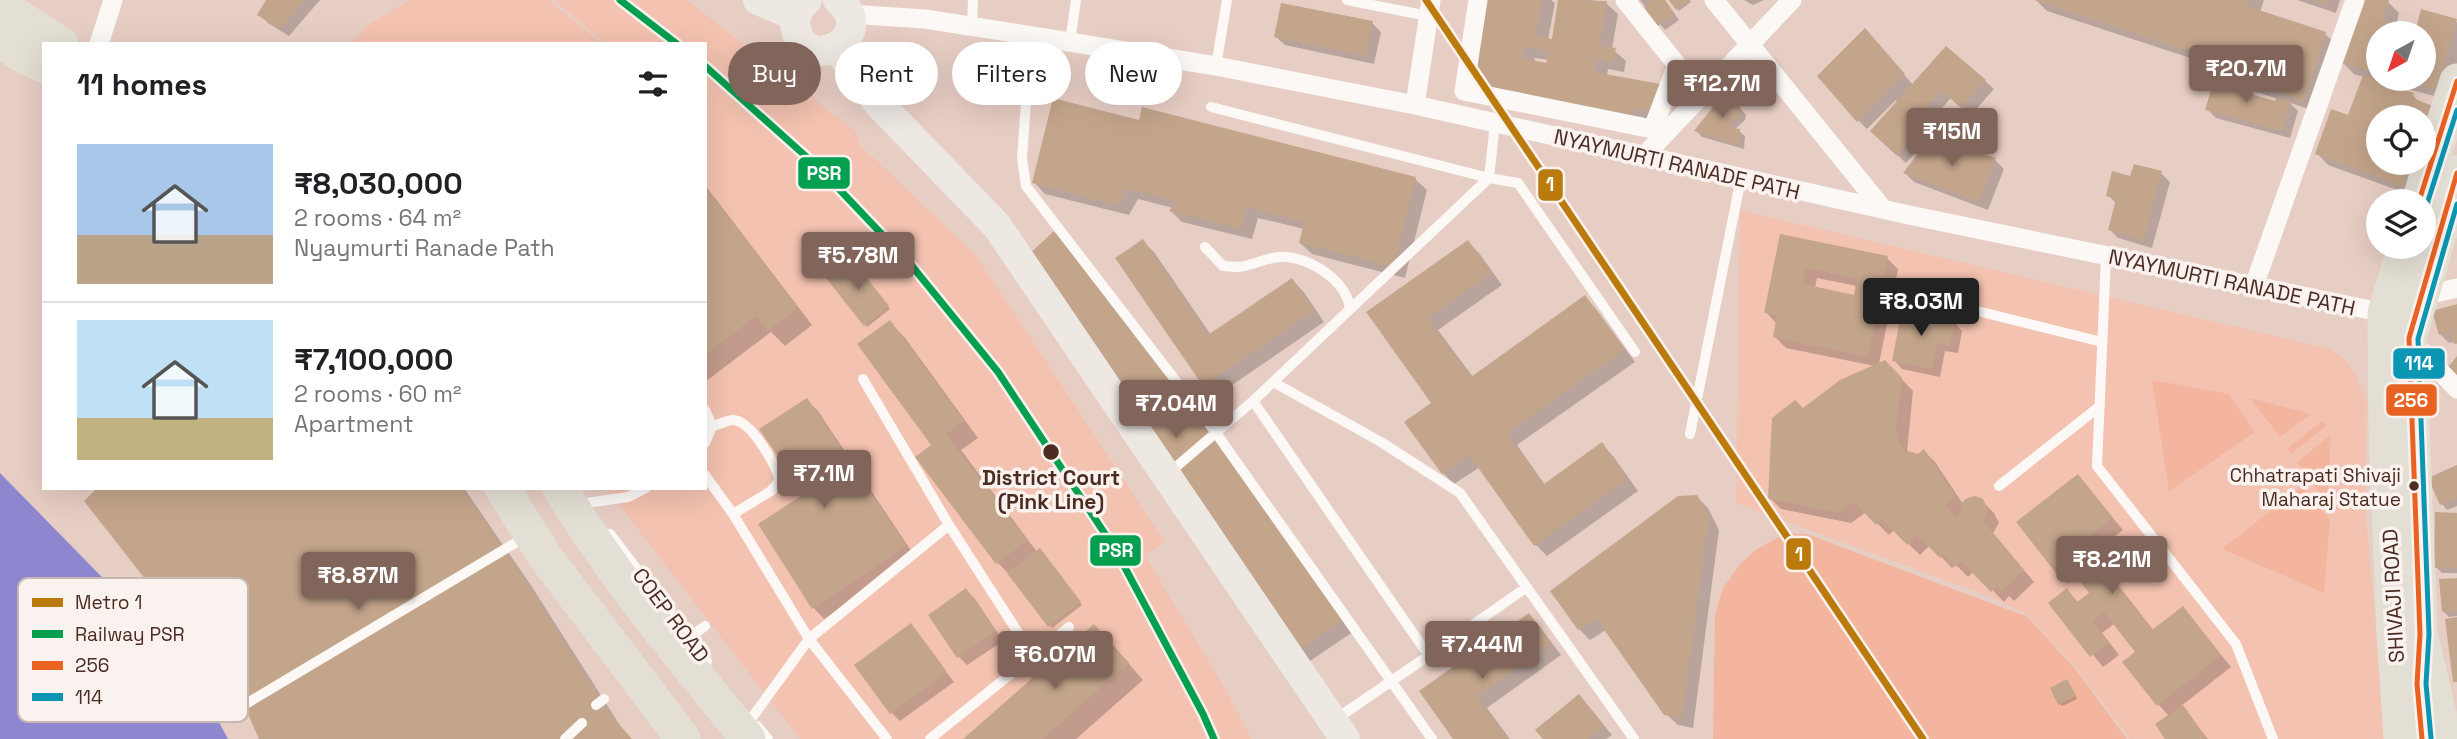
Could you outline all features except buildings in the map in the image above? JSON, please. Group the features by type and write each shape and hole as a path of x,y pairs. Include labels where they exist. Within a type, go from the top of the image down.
{"highway":[{"path":"0,5 58,42"},
{"path":"2423,189 2457,81"},
{"name":"SHIVAJI ROAD","path":"2445,739 2420,634 2397,326 2421,296 2457,173"},
{"name":"SHIVAJI ROAD","path":"2401,739 2386,433 2404,259"},
{"path":"503,490 530,534 578,601 683,739"},
{"path":"576,496 587,532 689,667 748,723"},
{"path":"2420,634 2417,684 2422,739"}],"main road":[{"path":"758,0 801,8 797,32 806,44 820,50 835,47"},
{"path":"843,42 850,29 844,7"},
{"path":"880,105 998,226 1339,730"}],"street":[{"path":"100,42 113,0"},
{"path":"1478,0 1464,90 1660,130"},
{"path":"1625,0 1676,65 1660,130"},
{"path":"1714,0 1883,209"},
{"path":"1644,156 1660,130 1749,46 1791,0"},
{"path":"2255,286 2355,0"},
{"name":"NYAYMURTI RANADE PATH","path":"844,7 1070,42"},
{"path":"1415,105 1430,8"},
{"name":"NYAYMURTI RANADE PATH","path":"1071,42 1216,66 1415,105 1883,209 2255,286 2397,326"},
{"path":"2421,296 2457,288"},
{"path":"2397,326 2457,389"}],"lane":[{"path":"972,27 974,0"},
{"path":"1070,42 1076,0"},
{"path":"1216,66 1227,0"},
{"path":"1346,0 1430,8"},
{"path":"1026,105 1022,158 1026,186 1216,433 1432,739"},
{"path":"1211,107 1489,178 1518,183 1635,352"},
{"path":"1166,475 1253,401 1489,178 1495,123"},
{"path":"1690,434 1741,178"},
{"path":"1205,247 1223,266 1240,267 1287,257 1308,262 1326,273 1349,296 1350,309"},
{"path":"2106,256 2098,466 2235,644 2273,739"},
{"path":"1905,293 2102,342"},
{"path":"863,379 949,525 1033,656"},
{"path":"1273,382 1381,442 1460,493 1634,739"},
{"path":"1253,401 1416,638 1431,654"},
{"path":"1999,485 2100,406"},
{"path":"707,415 712,426 707,438"},
{"path":"712,426 733,420 747,425 775,464 780,480 771,491 733,514"},
{"path":"707,478 733,514 809,639 887,739"},
{"path":"576,496 628,497 642,490"},
{"path":"576,496 594,514"},
{"name":"COEP ROAD","path":"602,524 713,670"},
{"path":"768,739 748,723 809,639 949,525"},
{"path":"248,703 530,534"},
{"path":"1339,730 1363,702 1527,587"},
{"path":"689,638 705,626"},
{"path":"930,739 1069,627"},
{"path":"565,739 582,723"}],"shaded area":[{"path":"410,0 548,0 600,42 351,42 368,25"},
{"path":"554,0 687,0 741,42 728,42 728,105 821,104 855,131 861,146 975,254 1165,542 1145,556 1226,690 1251,739 800,739 608,490 707,490 707,42 604,42"},
{"path":"1740,210 2331,349 2346,360 2357,377 2367,402 2365,506 2383,708 2390,739 2130,739 2077,669 2028,615 1994,598 1736,503"},
{"path":"2152,380 2229,394 2255,432 2169,491"},
{"path":"2250,398 2311,414 2280,437"},
{"path":"2322,421 2326,426 2291,454 2287,449"},
{"path":"2331,435 2327,502 2297,462"},
{"path":"0,473 103,578 18,578 18,722 219,722 228,739 0,739"},
{"path":"2302,486 2330,520 2324,593 2222,549"},
{"path":"1786,533 1807,534 2028,617 2076,670 2127,739 1713,739 1715,615 1723,588 1740,564 1757,549"}],"metro line":[{"name":"1","path":"1426,0 1923,739"}],"rail line":[{"name":"PSR","path":"620,0 674,42"},
{"name":"PSR","path":"707,68 820,169 912,266 998,372 1115,549 1214,739"}],"transit line":[{"name":"256","path":"2423,189 2457,81"},
{"name":"114","path":"2432,189 2457,110"},
{"name":"256","path":"2422,739 2417,684 2420,634 2409,338 2457,173"},
{"name":"114","path":"2431,738 2426,684 2429,634 2418,339 2457,204"}],"place":[{"name":"District Court (Pink Line)","path":"1051,452"},
{"name":"Chhatrapati Shivaji Maharaj Statue","path":"2414,486"}]}
